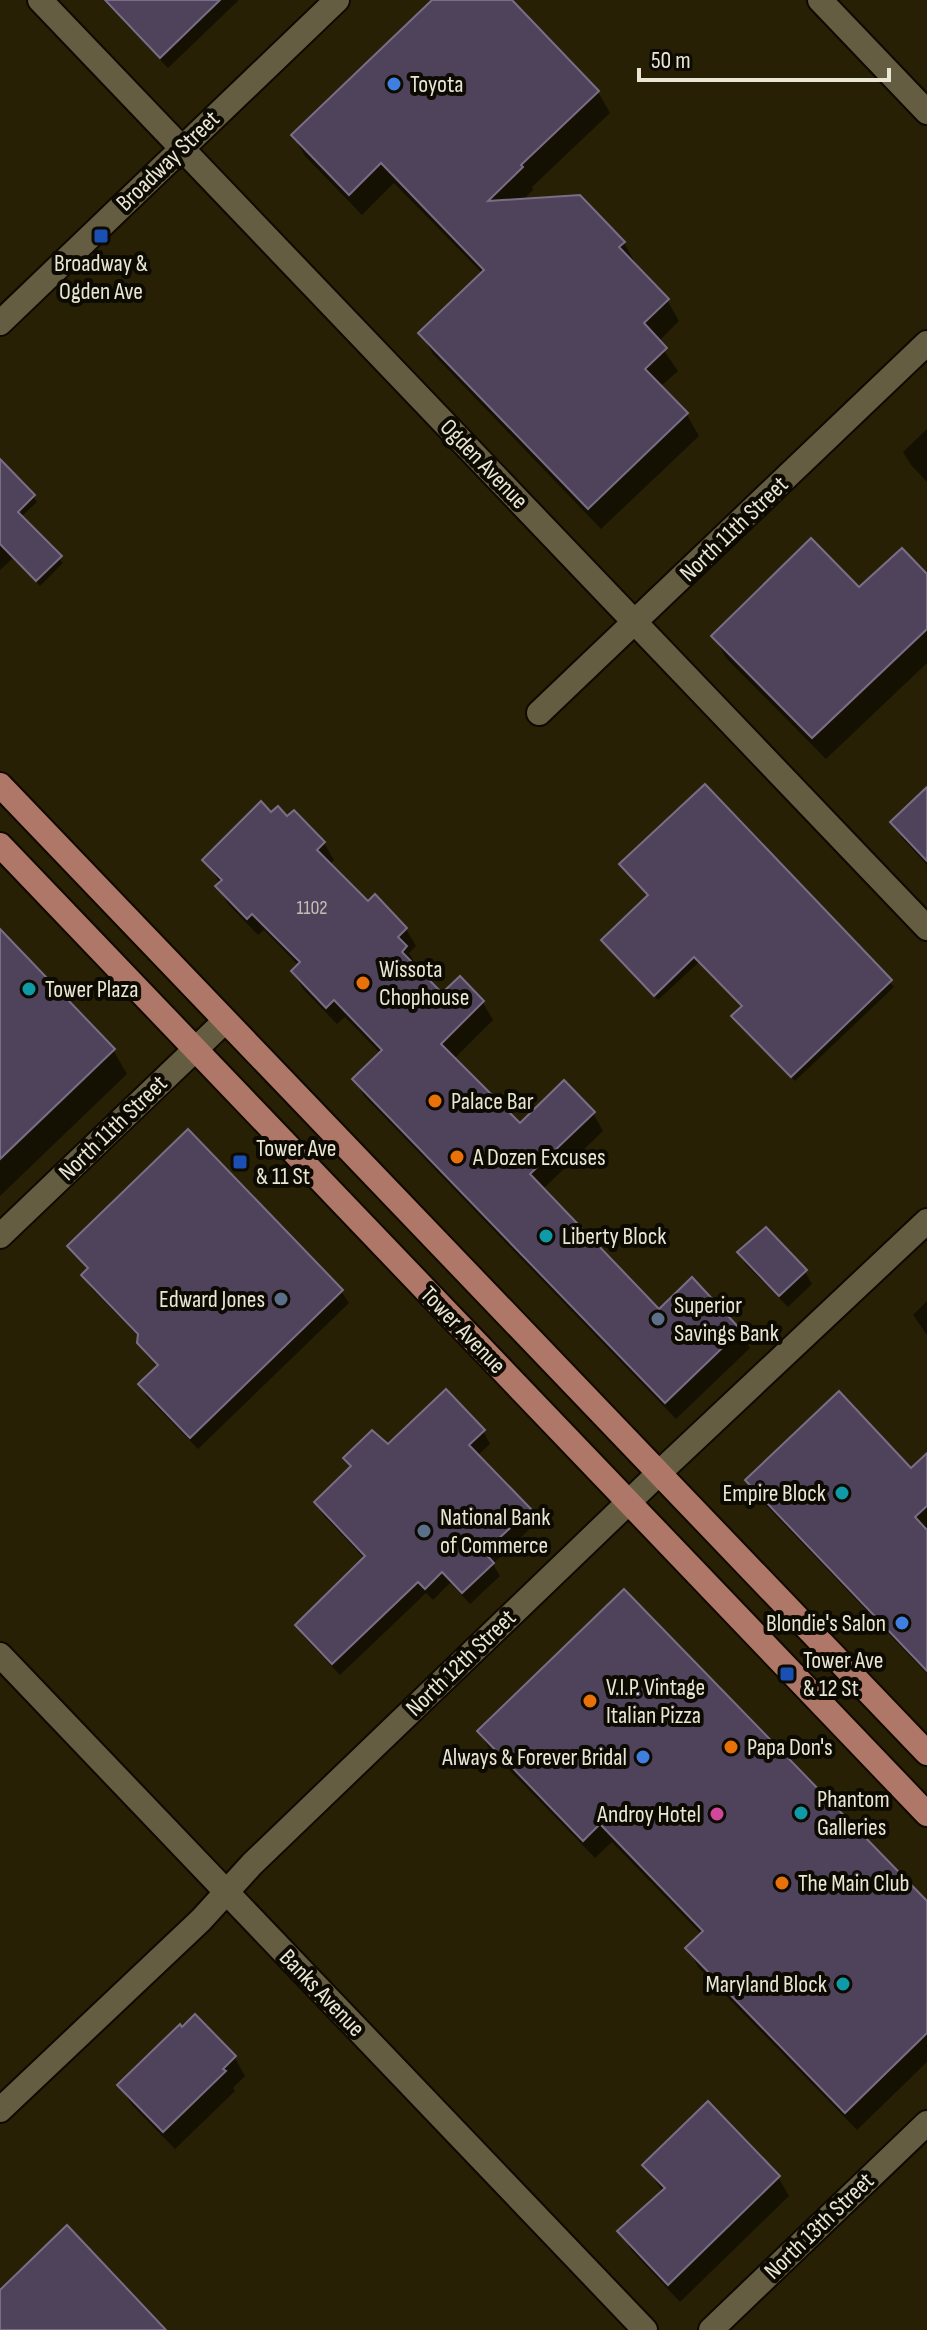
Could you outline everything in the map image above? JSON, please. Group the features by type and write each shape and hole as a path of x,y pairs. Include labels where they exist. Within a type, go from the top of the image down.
{"main road":[{"name":"Tower Avenue","path":"0,785 927,1753"},
{"name":"Tower Avenue","path":"0,845 927,1814"}],"street":[{"name":"Ogden Avenue","path":"40,0 927,928"},
{"name":"Broadway Street","path":"0,323 337,0"},
{"path":"820,0 927,112"},
{"name":"North 11th Street","path":"539,713 927,343"},
{"name":"North 11th Street","path":"0,1236 225,1021"},
{"name":"North 12th Street","path":"0,2110 185,1937 252,1864 659,1473 927,1221"},
{"name":"Banks Avenue","path":"0,1655 645,2330"},
{"name":"North 13th Street","path":"711,2330 927,2123"}],"building":[{"path":"105,0 220,0 160,58"},
{"path":"432,0 512,0 599,91 488,201 580,195 625,242 619,247 669,299 644,323 667,348 645,369 688,413 588,509 418,333 484,270 381,163 349,195 291,135"},
{"path":"0,459 35,495 18,512 62,556 36,581 0,544"},
{"path":"811,538 859,587 902,548 927,574 927,629 812,738 711,636"},
{"path":"705,784 892,980 791,1077 731,1016 742,1006 694,957 654,996 601,940 648,895 619,864"},
{"path":"927,787 927,861 890,822"},
{"path":"261,801 271,812 278,806 287,816 294,810 325,842 317,850 368,901 375,894 407,928 398,937 407,946 402,952 442,993 460,976 484,1001 441,1044 520,1123 564,1080 595,1112 530,1174 659,1309 692,1277 741,1330 665,1403 352,1079 382,1050 334,1000 326,1008 291,971 300,962 252,914 247,919 215,886 222,880 202,860"},
{"name":"Tower Plaza","path":"0,929 115,1049 0,1159"},
{"path":"188,1129 343,1290 190,1438 138,1384 158,1365 137,1343 138,1334 81,1275 88,1268 67,1246"},
{"name":"Superior Savings Bank","path":"766,1227 807,1270 779,1296 737,1252"},
{"name":"National Bank of Commerce","path":"446,1389 485,1430 469,1445 531,1509 484,1552 494,1563 462,1593 442,1572 425,1589 418,1582 332,1664 295,1625 365,1556 314,1502 351,1466 343,1458 372,1430 388,1444"},
{"name":"Empire Block","path":"839,1391 911,1468 927,1453 927,1506 915,1517 927,1530 927,1671 745,1480"},
{"path":"624,1589 927,1901 927,2033 845,2113 685,1948 703,1931 600,1824 583,1841 477,1731"},
{"path":"195,2014 236,2056 223,2069 226,2071 163,2132 117,2085 180,2024 182,2027"},
{"path":"708,2101 780,2176 668,2285 617,2231 665,2188 642,2165"},
{"path":"67,2225 166,2330 0,2330 0,2290"}],"place":[{"name":"Toyota","path":"394,84"},
{"name":"Broadway & Ogden Ave","path":"101,236"},
{"name":"Wissota Chophouse","path":"363,983"},
{"name":"Tower Plaza","path":"29,989"},
{"name":"Palace Bar","path":"435,1101"},
{"name":"A Dozen Excuses","path":"457,1157"},
{"name":"Tower Ave & 11 St","path":"240,1162"},
{"name":"Liberty Block","path":"546,1236"},
{"name":"Edward Jones","path":"281,1299"},
{"name":"Superior Savings Bank","path":"658,1319"},
{"name":"Empire Block","path":"842,1493"},
{"name":"National Bank of Commerce","path":"424,1531"},
{"name":"Blondie's Salon","path":"902,1623"},
{"name":"Tower Ave & 12 St","path":"787,1674"},
{"name":"V.I.P. Vintage Italian Pizza","path":"590,1701"},
{"name":"Papa Don's","path":"731,1747"},
{"name":"Always & Forever Bridal","path":"643,1757"},
{"name":"Phantom Galleries","path":"801,1813"},
{"name":"Androy Hotel","path":"717,1814"},
{"name":"The Main Club","path":"782,1883"},
{"name":"Maryland Block","path":"843,1984"}]}
